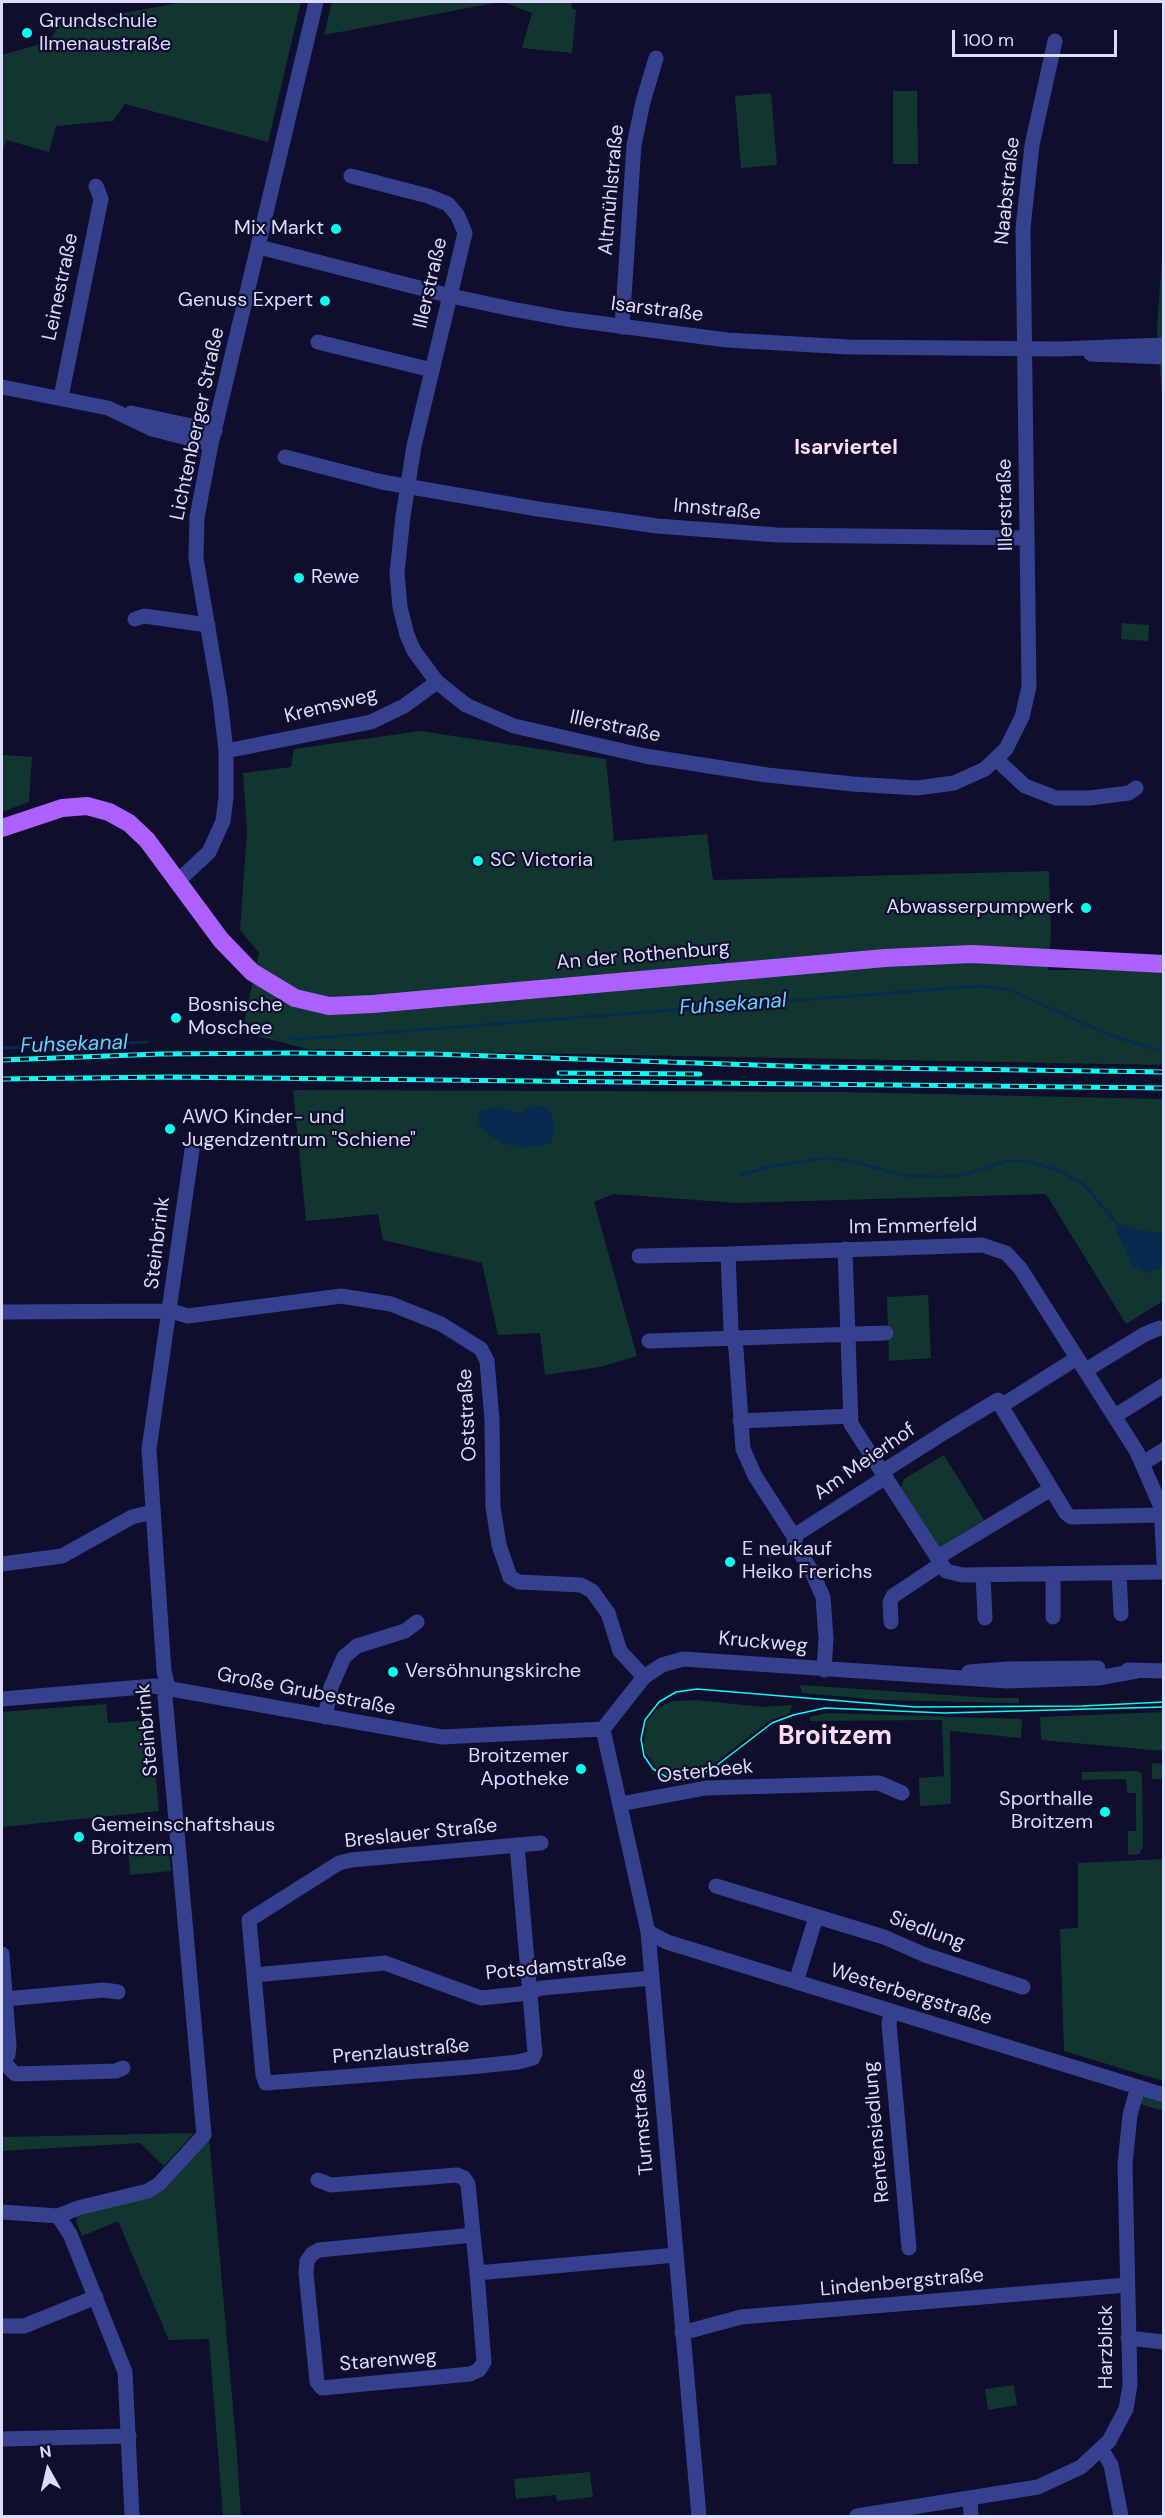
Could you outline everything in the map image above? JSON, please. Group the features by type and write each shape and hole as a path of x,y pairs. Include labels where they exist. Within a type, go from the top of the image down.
{"main road":[{"name":"An der Rothenburg","path":"2,828 62,808 77,806 99,808 120,817 137,830 221,940 252,972 296,998 329,1006 885,958 972,954 1164,964"}],"street":[{"name":"Lichtenberger Straße","path":"178,881 201,862 219,833 226,797 226,751 195,547 198,509 316,2"},
{"name":"Naabstraße","path":"1023,348 1022,248 1027,182 1041,100 1055,41"},
{"name":"Altmühlstraße","path":"622,327 634,145 643,102 656,58"},
{"name":"Illerstraße","path":"351,176 428,196 454,209 465,233 407,486 397,573 400,607 414,651 437,682 466,705 523,728 645,756 767,775 917,788 954,783 971,778 997,760 1018,729 1029,687 1023,348"},
{"name":"Leinestraße","path":"61,397 101,199 96,186"},
{"name":"Isarstraße","path":"259,247 451,296 622,327 775,343 849,347 1059,349 1164,345"},
{"path":"318,342 432,370"},
{"name":"Isarstraße","path":"1059,349 1117,357 1164,357"},
{"path":"2,387 108,408 213,437"},
{"path":"285,457 407,486"},
{"name":"Innstraße","path":"407,486 591,517 716,531 833,537 1027,538"},
{"path":"135,619 144,616 208,625"},
{"name":"Kremsweg","path":"226,751 370,722 404,705 437,682"},
{"path":"997,760 1025,786 1056,798 1077,799 1129,793 1136,788"},
{"name":"Steinbrink","path":"58,2216 78,2208 148,2191 159,2184 204,2135 165,1698 168,1687 164,1671 152,1512 151,1430 171,1311 192,1150"},
{"name":"Im Emmerfeld","path":"639,1256 976,1245 997,1248 1020,1268 1143,1463 1161,1498 1164,1562"},
{"path":"845,1250 852,1424 946,1571 962,1575 1164,1572"},
{"path":"728,1254 730,1330 734,1339 743,1449 749,1466 795,1538 796,1546 811,1570 823,1597 826,1639 824,1670"},
{"name":"Oststraße","path":"171,1311 188,1316 315,1298 357,1297 410,1310 441,1324 480,1349 489,1368 493,1507 499,1545 510,1577 519,1582 580,1586 592,1591 608,1613 620,1652 644,1677"},
{"path":"2,1312 171,1311"},
{"name":"Am Meierhof","path":"795,1538 800,1531 886,1477 882,1472 998,1400 1001,1406 1081,1364 1160,1328"},
{"path":"648,1341 886,1333"},
{"path":"1115,1416 1164,1385"},
{"path":"1001,1406 1066,1513 1071,1516 1161,1515"},
{"path":"741,1421 851,1416"},
{"path":"1143,1463 1164,1450"},
{"path":"891,1622 890,1602 893,1596 939,1561 1051,1489"},
{"path":"2,1564 62,1556 127,1520 152,1512"},
{"path":"1119,1573 1121,1614"},
{"path":"1053,1574 1053,1617"},
{"path":"983,1575 985,1618"},
{"path":"324,1717 331,1687 344,1657 357,1646 405,1631 417,1622"},
{"name":"Kruckweg","path":"603,1729 644,1677 669,1662 691,1658 970,1680 1028,1681 1098,1678 1137,1671 1164,1671"},
{"name":"Große Grubestraße","path":"2,1699 134,1687 168,1687 442,1737 603,1729"},
{"name":"Turmstraße","path":"603,1729 648,1932 699,2517"},
{"name":"Osterbeek","path":"620,1804 706,1788 879,1783 902,1793"},
{"name":"Breslauer Straße","path":"254,1974 249,1920 345,1861 542,1843"},
{"path":"517,1845 530,1991"},
{"name":"Siedlung","path":"716,1886 816,1917 1023,1987"},
{"path":"796,1982 816,1917"},
{"name":"Westerbergstraße","path":"648,1932 667,1942 1164,2095"},
{"path":"2,1954 9,2046 8,2055 2,2060 15,2074 116,2071 123,2068"},
{"name":"Potsdamstraße","path":"254,1974 385,1963 481,1998 651,1978"},
{"name":"Prenzlaustraße","path":"254,1974 263,2075 267,2083 518,2062 533,2058 535,2053 530,1991"},
{"path":"5,1999 104,1990 118,1992"},
{"name":"Rentensiedlung","path":"891,2011 889,2024 909,2248"},
{"name":"Harzblick","path":"857,2517 1030,2490 1053,2482 1081,2467 1102,2450 1116,2430 1128,2402 1125,2164 1131,2115 1138,2087"},
{"name":"Starenweg","path":"318,2180 331,2185 457,2175 465,2178 468,2184 477,2273 484,2362 477,2371 322,2388 316,2382 306,2273 307,2261 312,2254 319,2250 473,2235"},
{"path":"2,2212 58,2216 70,2234 125,2372 132,2517"},
{"path":"477,2273 676,2255"},
{"name":"Lindenbergstraße","path":"682,2333 741,2317 1127,2285"},
{"path":"2,2326 24,2326 96,2297"},
{"path":"1128,2338 1164,2343"},
{"path":"2,2439 129,2436"},
{"path":"1102,2450 1111,2465 1120,2517"},
{"path":"970,2499 971,2517"}],"green space":[{"path":"184,2 301,2 268,142 125,104 113,121 56,126 49,152 6,140 2,155 2,55 50,41 58,25"},
{"path":"332,2 500,2 324,35"},
{"path":"503,2 571,2 572,8 576,10 572,53 522,48 532,13"},
{"path":"893,91 917,91 918,164 893,164"},
{"path":"771,93 777,165 741,168 735,96"},
{"path":"1164,227 1163,413 1157,330"},
{"path":"1122,623 1149,625 1148,641 1121,639"},
{"path":"420,731 606,759 614,841 707,834 713,880 1049,871 1051,934 1048,970 1163,970 1163,1065 307,1049 242,1032 259,953 240,930 247,832 243,773 291,767 294,749"},
{"path":"2,755 32,757 29,802 2,812"},
{"path":"293,1090 841,1092 1163,1099 1163,1231 1154,1233 1133,1229 1116,1230 1125,1247 1147,1273 1163,1267 1163,1301 1126,1324 1046,1194 737,1203 613,1194 594,1202 637,1356 600,1367 545,1375 540,1333 498,1335 482,1263 383,1240 378,1214 306,1221"},
{"path":"928,1295 931,1358 889,1361 887,1297"},
{"path":"944,1455 984,1520 939,1548 901,1488 904,1479"},
{"path":"800,1685 1019,1698 1019,1703 881,1700 802,1693"},
{"path":"697,1700 762,1707 792,1705 790,1713 769,1721 717,1761 693,1776 666,1774 657,1768 646,1753 644,1745 647,1722 658,1708 666,1704 674,1701"},
{"path":"106,1704 108,1723 150,1720 159,1811 2,1827 2,1712"},
{"path":"1163,1712 1163,1751 1041,1740 1040,1717"},
{"path":"827,1713 1022,1719 1021,1738 950,1731 951,1804 920,1806 919,1778 944,1776 942,1720 810,1721 810,1717"},
{"path":"1152,1763 1163,1764 1163,1779 1152,1779"},
{"path":"1138,1771 1142,1774 1143,1847 1139,1854 1128,1855 1128,1831 1136,1831 1136,1793 1127,1793 1126,1779 1082,1780 1082,1772"},
{"path":"168,1845 171,1871 130,1875 128,1850"},
{"path":"1163,1859 1163,2081 1064,2051 1060,1929 1078,1928 1078,1863"},
{"path":"1136,2094 1163,2102 1163,2111 1134,2102"},
{"path":"194,2133 164,2166 140,2143 2,2151 2,2137"},
{"path":"209,2136 241,2516 223,2516 209,2339 169,2340 118,2221 82,2236 76,2221 78,2214 151,2194"},
{"path":"1014,2385 1017,2405 988,2410 985,2389"},
{"path":"590,2472 593,2497 557,2501 556,2495 516,2499 514,2479"}],"water":[{"path":"533,1105 549,1109 553,1118 555,1131 550,1144 521,1148 501,1143 481,1128 477,1119 479,1111 498,1107 521,1113"},
{"path":"1126,1224 1133,1229 1154,1233 1163,1231 1163,1267 1147,1273 1133,1266 1116,1229"}],"waterway":[{"name":"Fuhsekanal","path":"290,1038 303,1039 980,986 1010,990 1107,1034 1164,1052"},
{"name":"Fuhsekanal","path":"2,1048 147,1042"},
{"path":"741,1175 772,1166 826,1158 852,1161 902,1175 939,1177 960,1176 1007,1161 1028,1161 1060,1171 1084,1185 1120,1227"}],"tram line":[{"path":"1164,1702 1082,1706 915,1707 697,1689 676,1692 659,1702 645,1720 641,1739 644,1756 653,1769 668,1778 685,1780 712,1769 772,1723 793,1715 825,1708 944,1713 1164,1707"}],"railway":[{"path":"2,1060 159,1054 432,1054 814,1067 1164,1072"},
{"path":"559,1073 700,1074"},
{"path":"2,1079 169,1077 1164,1088"}],"place":[{"name":"Grundschule Ilmenaustraße","path":"27,33"},
{"name":"Mix Markt","path":"336,229"},
{"name":"Genuss Expert","path":"325,301"},
{"name":"Rewe","path":"299,578"},
{"name":"SC Victoria","path":"478,861"},
{"name":"Abwasserpumpwerk","path":"1086,908"},
{"name":"Bosnische Moschee","path":"176,1018"},
{"name":"AWO Kinder- und Jugendzentrum \"Schiene\"","path":"170,1129"},
{"name":"E neukauf Heiko Frerichs","path":"730,1562"},
{"name":"Versöhnungskirche","path":"393,1672"},
{"name":"Broitzemer Apotheke","path":"581,1769"},
{"name":"Sporthalle Broitzem","path":"1105,1812"},
{"name":"Gemeinschaftshaus Broitzem","path":"79,1837"}],"district":[{"name":"Isarviertel","path":"846,448"},
{"name":"Broitzem","path":"835,1737"}]}
